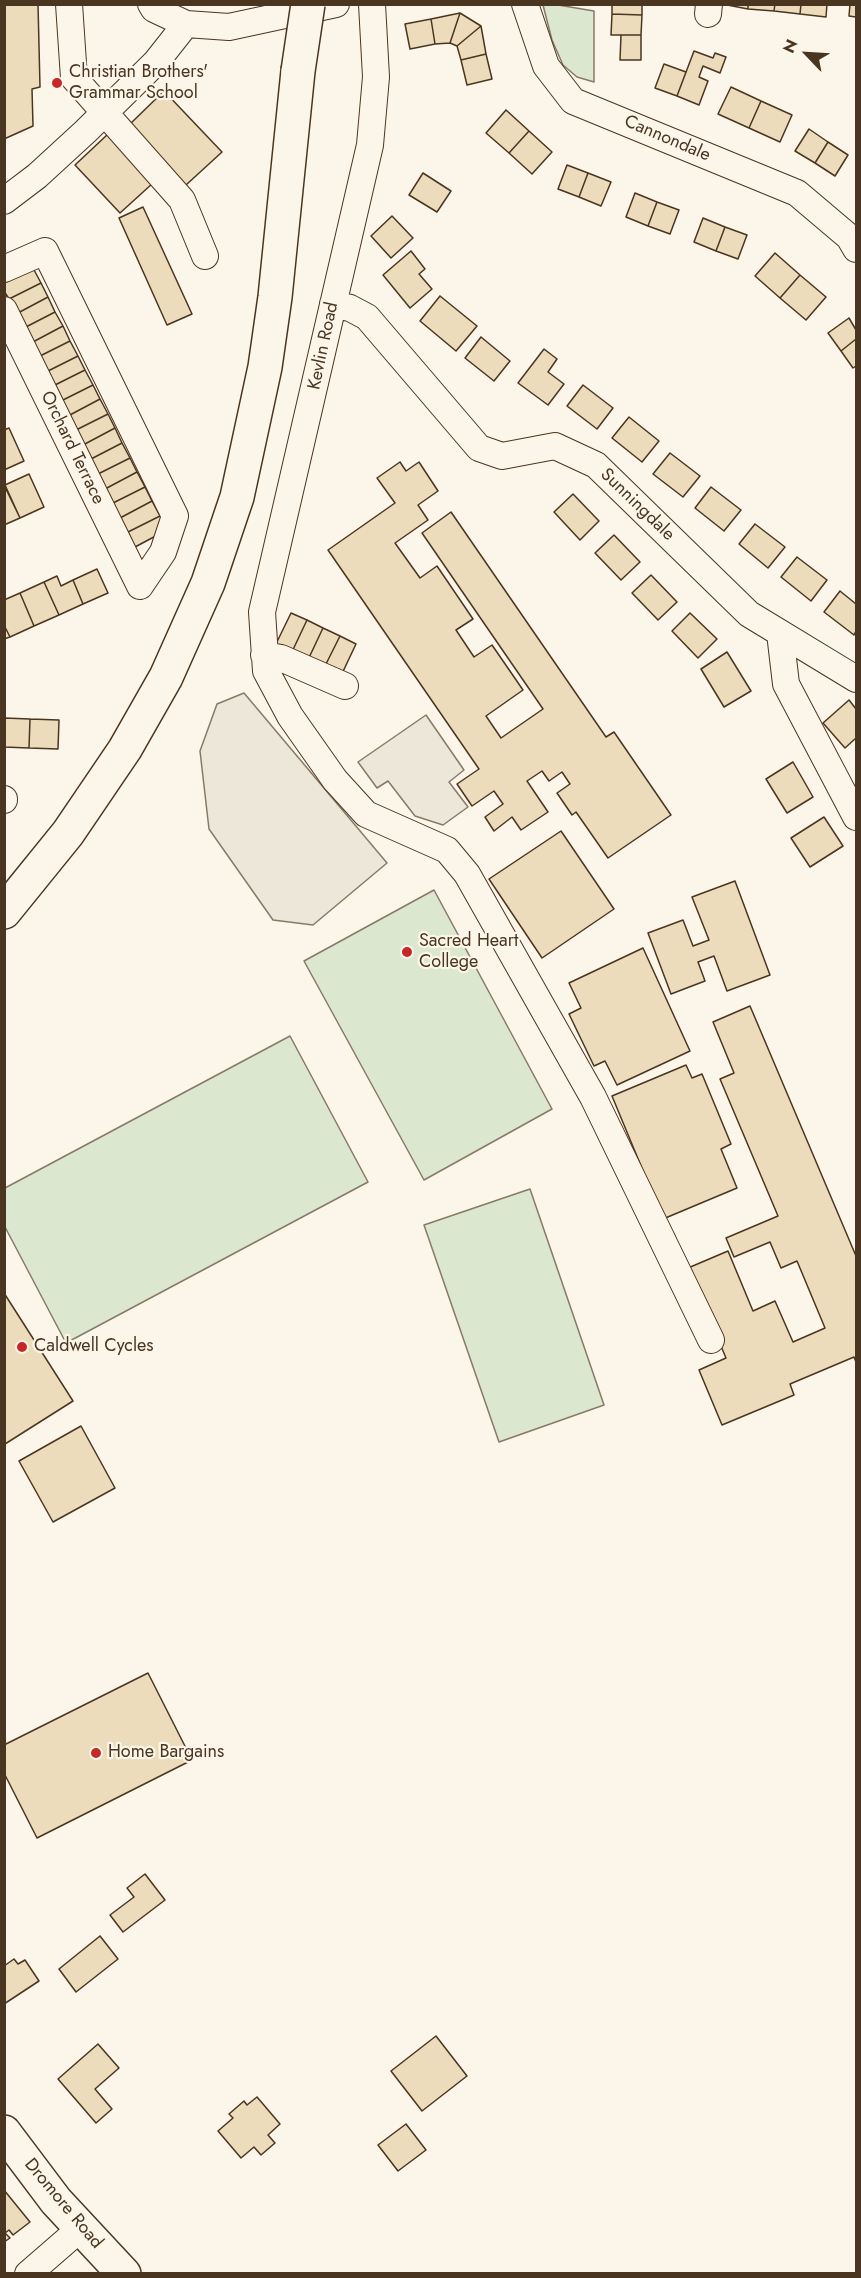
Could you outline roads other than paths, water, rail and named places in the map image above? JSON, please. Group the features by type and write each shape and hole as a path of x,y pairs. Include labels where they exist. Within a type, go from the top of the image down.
{"highway":[{"path":"4,912 68,833 125,749 166,677 208,583 237,497 265,367 275,297 298,70 308,4"},
{"name":"Dromore Road","path":"4,2132 56,2201 124,2274"}],"street":[{"path":"69,4 74,78 182,200 205,256"},
{"path":"151,4 154,9 186,24 229,27 336,4"},
{"name":"Kevlin Road","path":"372,4 376,77 370,145 262,612 266,671 290,716 329,771 366,814 447,850 467,874 592,1097 711,1340"},
{"name":"Cannondale","path":"525,4 546,66 573,101 797,193 854,240"},
{"path":"4,201 37,176 104,113 156,62 186,24"},
{"name":"Orchard Terrace","path":"4,269 45,251 176,516 163,552 140,586 4,310"},
{"name":"Sunningdale","path":"333,304 350,308 367,317 479,448 502,456 555,446 596,465 748,614 856,679"},
{"path":"780,633 786,684 856,818"},
{"path":"264,655 281,658 345,686"},
{"path":"28,2274 81,2228"}],"place":[{"name":"Christian Brothers' Grammar School","path":"57,83"},
{"name":"Sacred Heart College","path":"407,952"},
{"name":"Caldwell Cycles","path":"22,1347"},
{"name":"Home Bargains","path":"96,1753"}]}
